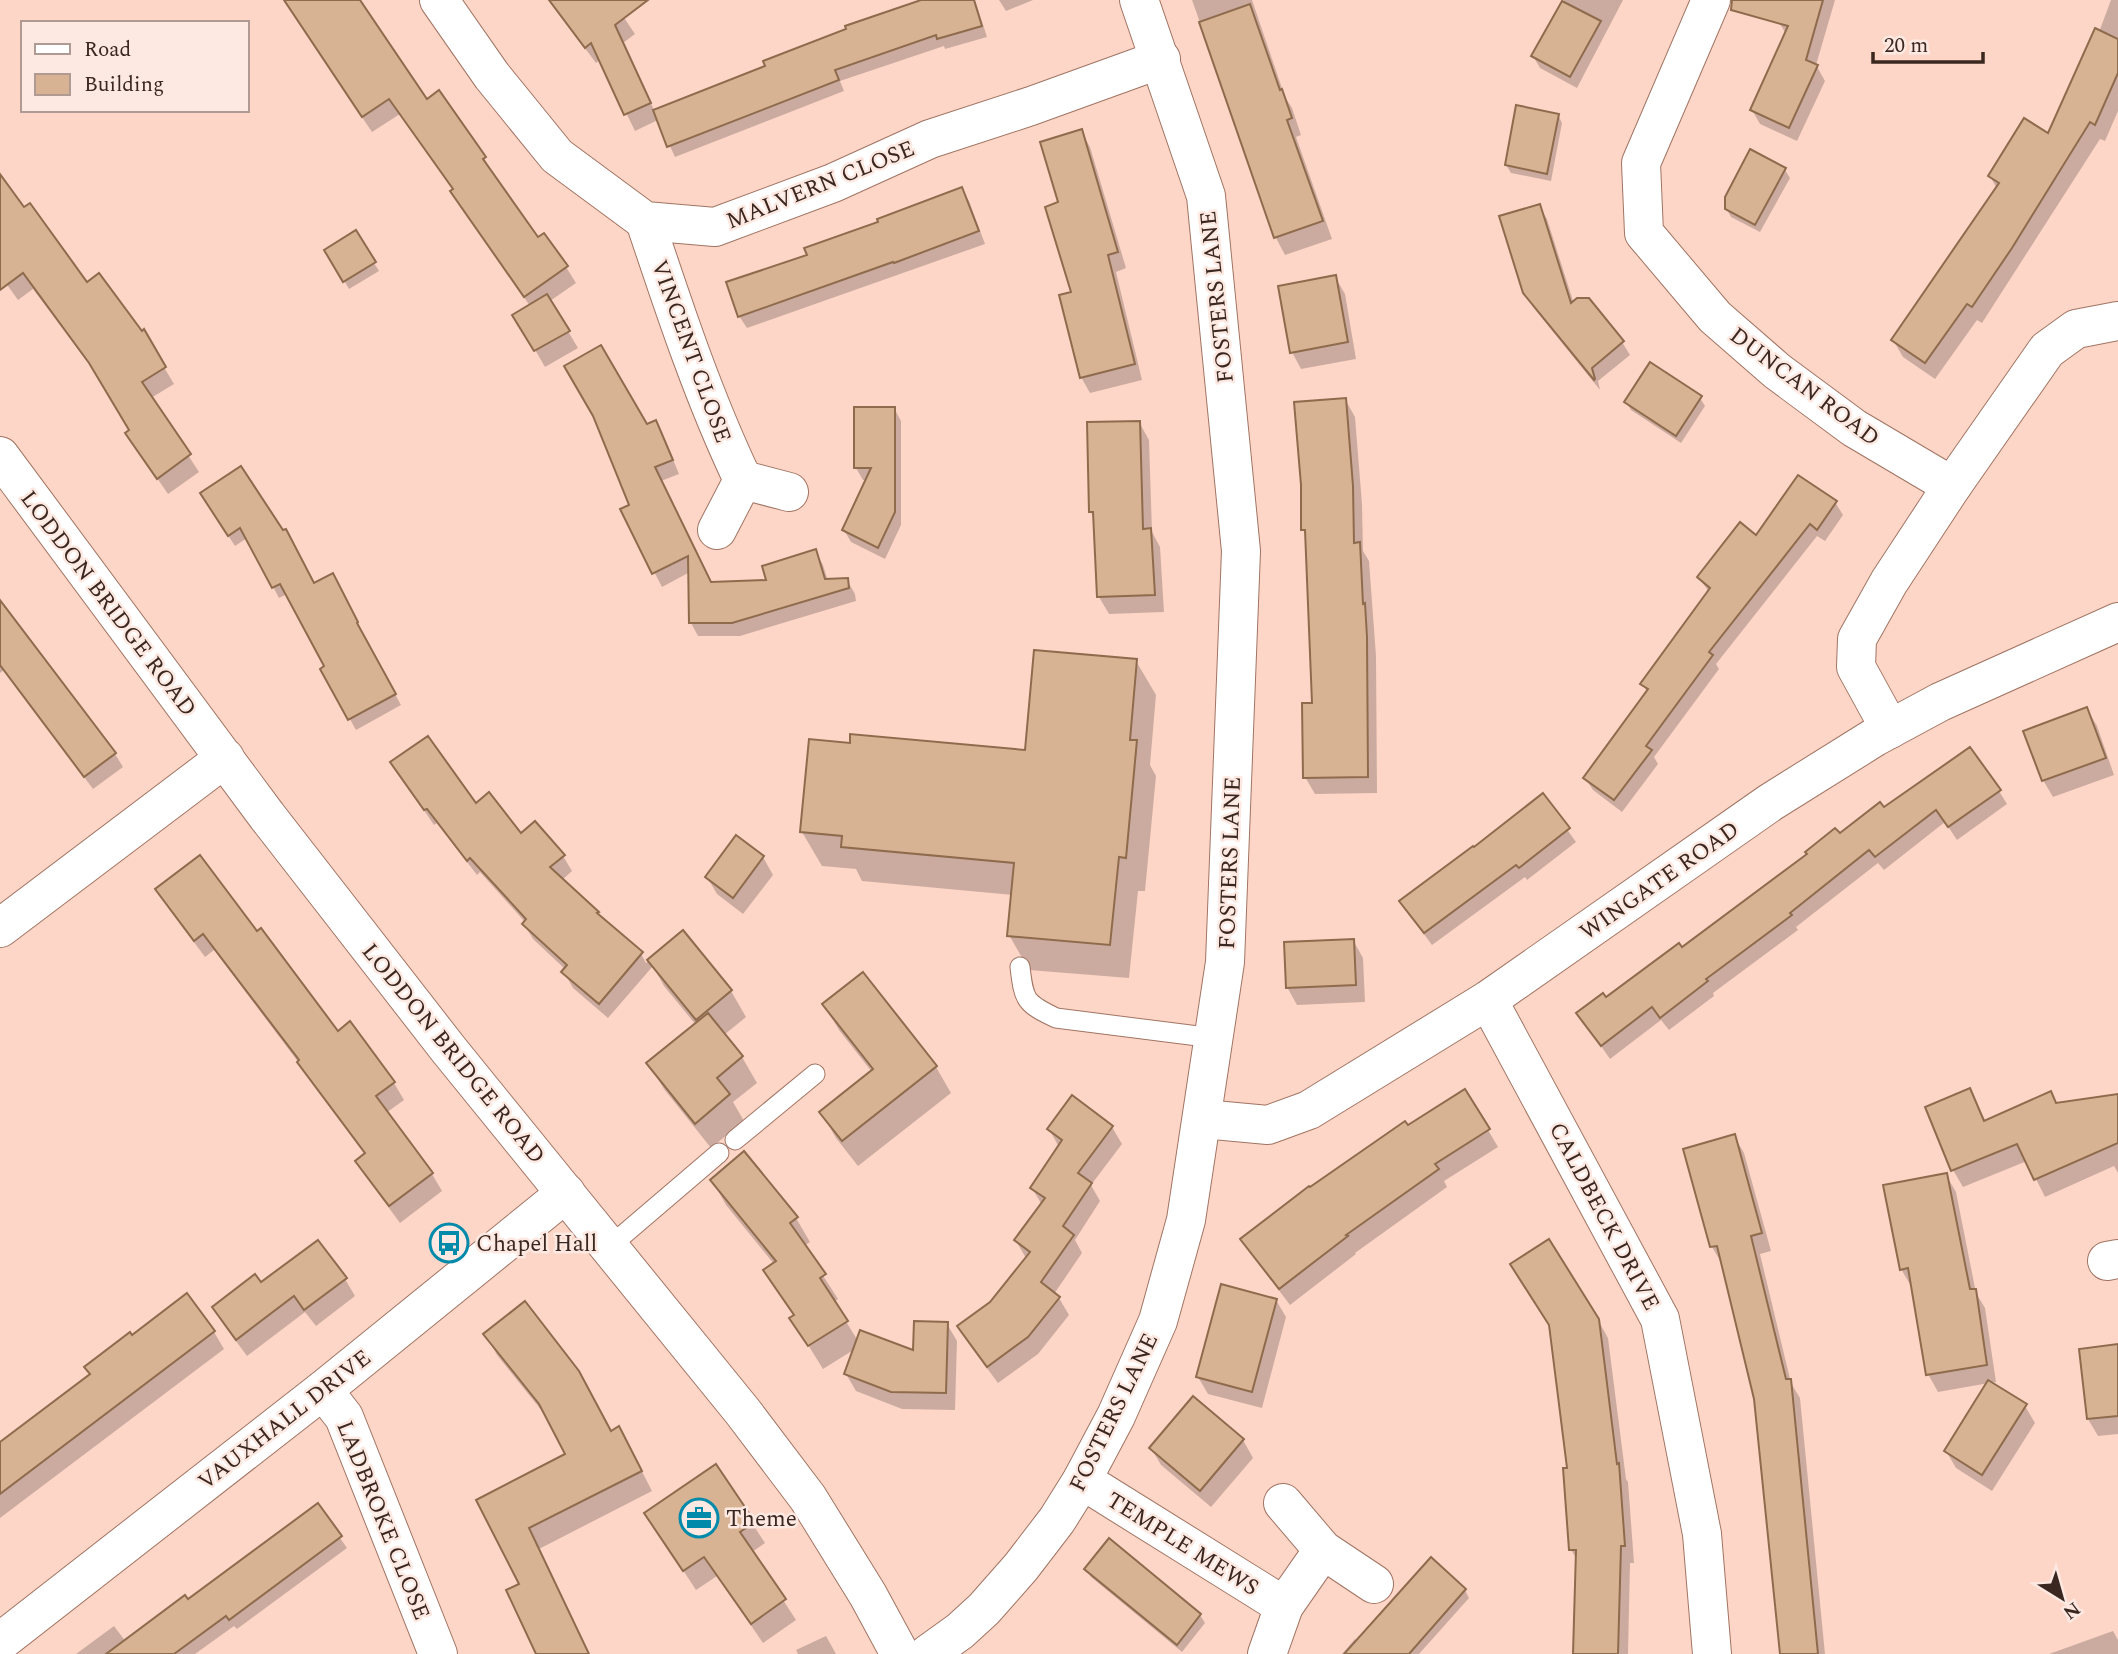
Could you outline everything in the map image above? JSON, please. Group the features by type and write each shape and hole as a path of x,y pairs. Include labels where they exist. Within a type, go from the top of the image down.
{"street":[{"path":"439,0 492,76 557,156 645,221"},
{"name":"FOSTERS LANE","path":"928,1654 960,1631 1021,1567 1057,1520 1116,1416 1158,1321 1186,1220 1225,962 1241,551 1206,196 1139,0"},
{"name":"DUNCAN ROAD","path":"1711,0 1641,163 1644,233 1715,317 1777,371 1854,428 1952,486"},
{"name":"MALVERN CLOSE","path":"645,221 715,227 834,183 930,139 1161,59"},
{"name":"VINCENT CLOSE","path":"645,221 687,346 743,480"},
{"path":"1890,729 1856,667 1857,639 1889,583 1952,486 2047,350 2076,329 2118,321"},
{"name":"LODDON BRIDGE ROAD","path":"0,456 225,758 449,1050 743,1412 808,1498 868,1595 900,1654"},
{"path":"717,530 743,480 789,492"},
{"name":"WINGATE ROAD","path":"1203,1119 1268,1125 1309,1110 1488,1000 1771,802 1890,729 1940,702 2118,622"},
{"path":"0,928 225,758"},
{"name":"CALDBECK DRIVE","path":"1488,1000 1660,1319 1702,1534 1712,1654"},
{"name":"VAUXHALL DRIVE","path":"0,1642 323,1390 566,1193"},
{"name":"LADBROKE CLOSE","path":"323,1390 344,1417 438,1654"},
{"name":"TEMPLE MEWS","path":"1082,1480 1284,1606"},
{"path":"1283,1503 1323,1550 1374,1584"},
{"name":"TEMPLE MEWS","path":"1267,1654 1284,1606 1323,1550"}],"lane":[{"path":"1020,967 1023,994 1036,1008 1056,1018 1214,1038"},
{"path":"735,1140 815,1074"},
{"path":"609,1247 719,1153"}],"building":[{"path":"284,0 360,0 427,99 439,90 538,237 544,233 568,266 524,297 450,191 453,189 389,99 362,117"},
{"path":"549,0 648,0 615,25 651,103 624,115 591,43 585,48"},
{"path":"921,0 974,0 982,26 937,39 936,35 835,70 839,80 667,147 653,110 765,66 763,61 846,29 845,26"},
{"path":"1732,0 1823,0 1806,60 1818,65 1789,128 1750,110 1788,26 1731,10"},
{"path":"1562,1 1601,21 1570,77 1531,56"},
{"path":"1250,4 1292,118 1287,120 1323,221 1274,238 1199,22"},
{"path":"2095,28 2118,39 2118,73 2095,125 2090,122 1972,307 1967,304 1925,363 1891,340 1999,183 1988,176 2024,118 2048,133"},
{"path":"1516,105 1559,114 1547,174 1505,165"},
{"path":"1082,129 1118,252 1108,255 1135,364 1080,378 1059,295 1071,292 1045,207 1058,202 1040,142"},
{"path":"1750,149 1786,168 1755,225 1725,209 1725,197"},
{"path":"0,174 24,207 30,203 87,282 99,273 142,331 144,329 166,367 142,382 191,454 157,479 125,433 129,430 89,363 23,273 0,290"},
{"path":"962,187 979,231 738,317 726,282 807,255 804,248 878,222 877,219"},
{"path":"1540,204 1571,303 1577,298 1589,298 1624,341 1592,368 1594,380 1523,293 1499,216"},
{"path":"356,230 376,262 343,282 324,250"},
{"path":"1336,275 1348,342 1290,353 1278,286"},
{"path":"547,294 570,331 534,351 512,315"},
{"path":"601,345 647,424 656,420 673,460 655,467 711,582 766,580 762,566 816,549 825,579 848,578 849,588 732,623 689,623 688,556 652,574 620,509 629,505 593,416 564,366"},
{"path":"1650,362 1702,396 1676,436 1624,402"},
{"path":"1346,398 1353,486 1354,543 1360,542 1367,637 1368,777 1303,778 1302,703 1312,703 1305,530 1301,530 1301,485 1294,402"},
{"path":"854,407 895,407 895,512 878,548 842,530 871,468 854,468"},
{"path":"1140,421 1143,529 1151,528 1155,595 1097,597 1093,512 1089,512 1087,422"},
{"path":"241,466 283,530 286,529 314,583 333,573 396,694 348,720 320,669 324,666 280,584 272,588 240,528 228,536 200,493"},
{"path":"1798,475 1837,501 1817,530 1810,524 1709,652 1713,655 1646,746 1652,750 1614,800 1583,778 1648,689 1640,684 1710,588 1697,577 1740,522 1756,535"},
{"path":"0,600 116,753 84,777 0,665"},
{"path":"1034,650 1137,659 1130,740 1137,740 1126,858 1119,857 1110,945 1007,936 1014,863 841,847 842,836 800,832 809,739 850,743 850,734 1025,750"},
{"path":"2087,707 2106,758 2042,781 2023,731"},
{"path":"428,736 476,803 489,792 521,833 535,821 565,855 550,867 599,912 597,913 643,952 599,1004 561,972 567,965 522,924 526,919 470,858 467,861 427,809 424,810 390,762"},
{"path":"1970,747 2001,790 1948,827 1936,810 1875,857 1869,850 1790,913 1792,915 1706,979 1708,981 1660,1018 1652,1007 1601,1046 1576,1013 1603,993 1606,997 1679,943 1682,947 1807,854 1805,852 1835,828 1840,833 1880,802 1884,807"},
{"path":"1543,793 1570,828 1519,868 1516,865 1424,933 1399,901"},
{"path":"736,835 764,856 733,898 705,877"},
{"path":"200,855 257,931 261,928 338,1031 350,1021 395,1082 376,1096 433,1173 389,1206 355,1161 365,1153 297,1062 299,1060 203,934 194,941 155,889"},
{"path":"683,930 732,990 696,1020 647,960"},
{"path":"1354,939 1356,985 1286,988 1284,942"},
{"path":"863,972 937,1066 842,1141 819,1112 873,1069 822,1004"},
{"path":"708,1013 743,1056 717,1078 730,1094 695,1124 646,1063"},
{"path":"1970,1088 1984,1121 2051,1091 2056,1103 2118,1094 2118,1143 2034,1180 2017,1144 1951,1171 1925,1107"},
{"path":"1465,1089 1490,1129 1435,1164 1439,1169 1346,1235 1348,1236 1279,1289 1240,1239 1309,1186 1405,1121 1408,1125"},
{"path":"1072,1095 1113,1126 1078,1173 1092,1183 1063,1226 1074,1235 1041,1282 1060,1297 1028,1337 987,1367 957,1326 990,1302 1030,1252 1014,1240 1045,1198 1030,1188 1062,1140 1047,1129"},
{"path":"1735,1134 1762,1233 1751,1236 1786,1379 1791,1379 1818,1654 1780,1654 1754,1399 1717,1246 1710,1247 1683,1149"},
{"path":"744,1151 798,1217 790,1223 826,1274 820,1278 848,1321 808,1346 789,1318 794,1315 763,1270 776,1261 710,1180"},
{"path":"1947,1173 1970,1289 1976,1289 1987,1365 1926,1375 1908,1268 1900,1270 1883,1185"},
{"path":"1549,1239 1599,1319 1617,1464 1619,1463 1625,1546 1621,1546 1618,1654 1573,1654 1576,1550 1569,1550 1563,1468 1567,1468 1549,1325 1510,1264"},
{"path":"318,1240 347,1278 304,1310 294,1296 236,1340 212,1307 255,1274 261,1282"},
{"path":"1221,1284 1277,1299 1252,1392 1196,1377"},
{"path":"187,1293 215,1331 0,1494 0,1442 90,1374 84,1367"},
{"path":"525,1301 579,1371 611,1431 619,1426 642,1471 529,1528 589,1654 536,1654 506,1590 519,1584 476,1500 565,1454 539,1404 483,1334"},
{"path":"914,1321 948,1322 946,1393 891,1392 844,1374 860,1330 913,1350"},
{"path":"2118,1344 2118,1416 2087,1419 2079,1349"},
{"path":"1988,1380 2027,1404 1982,1475 1944,1451"},
{"path":"1193,1396 1244,1439 1200,1491 1149,1448"},
{"name":"Theme","path":"716,1464 755,1522 740,1532 786,1599 751,1624 704,1557 683,1571 644,1513"},
{"path":"318,1503 342,1536 229,1620 226,1616 174,1654 106,1654 185,1595 188,1599"},
{"path":"1109,1538 1201,1614 1177,1645 1084,1569"},
{"path":"1431,1557 1466,1589 1409,1654 1344,1654"}],"place":[{"name":"Chapel Hall","path":"449,1243"},
{"name":"Theme","path":"699,1518"}]}
